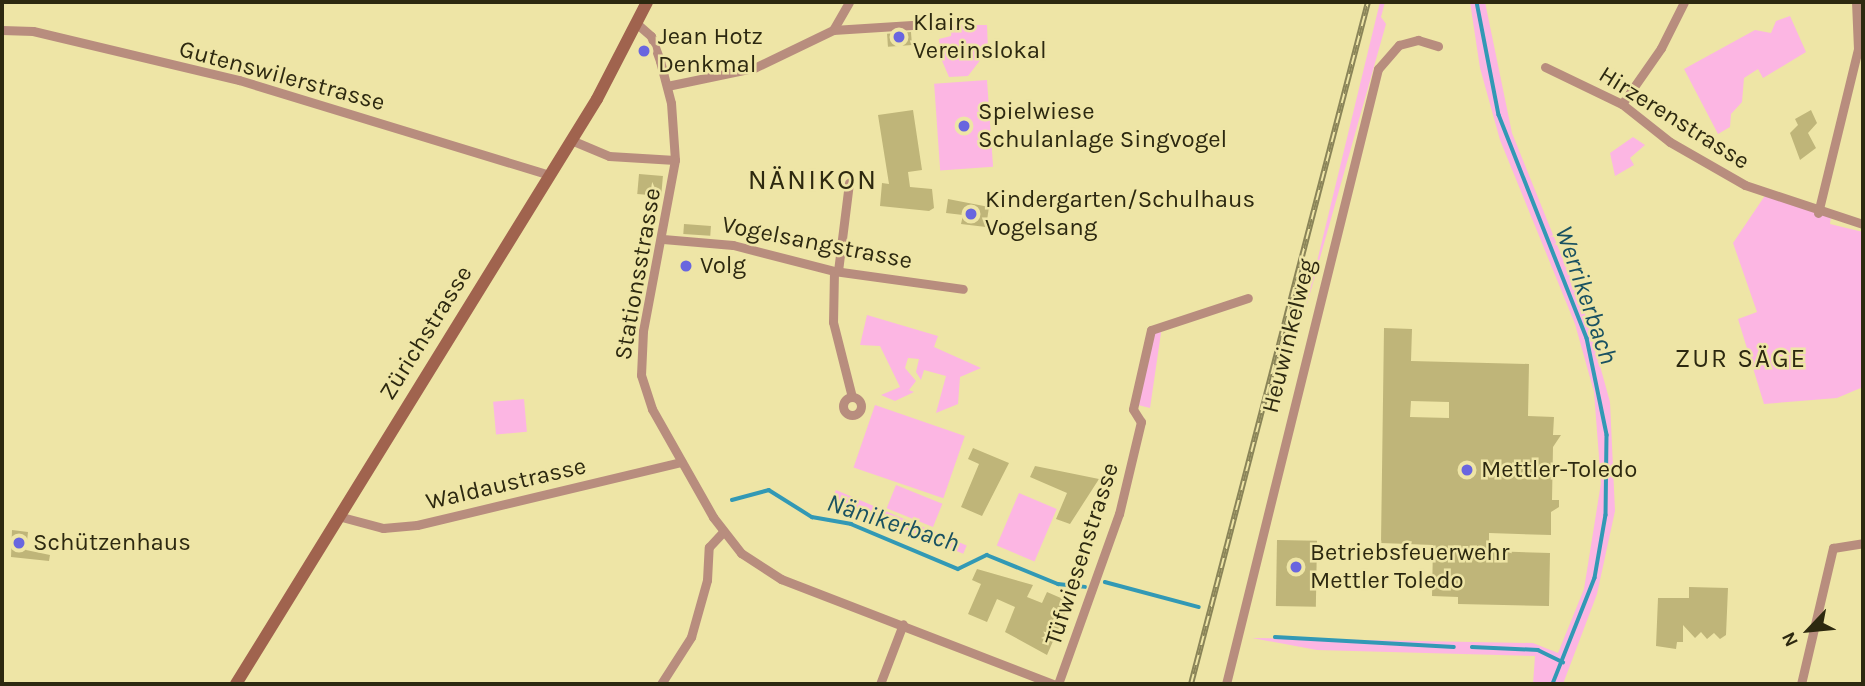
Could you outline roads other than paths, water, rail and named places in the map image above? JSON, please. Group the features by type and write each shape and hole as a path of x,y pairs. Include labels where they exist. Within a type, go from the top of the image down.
{"main road":[{"name":"Zürichstrasse","path":"236,684 571,140 647,2"}],"street":[{"path":"833,30 849,2"},
{"path":"1622,104 1661,47 1684,2"},
{"path":"1818,213 1858,49 1856,2"},
{"name":"Stationsstrasse","path":"636,23 651,36 667,86 675,160 663,239 643,331 641,375 682,463 723,532 741,553 781,579 1055,684"},
{"path":"667,86 754,68 833,30 912,25"},
{"name":"Gutenswilerstrasse","path":"2,30 33,31 239,80 549,175"},
{"name":"Heuwinkelweg","path":"1226,684 1378,69 1399,44 1418,40 1438,46"},
{"name":"Hirzerenstrasse","path":"1545,67 1622,104 1715,169 1818,213 1863,224"},
{"path":"571,140 609,156 675,160"},
{"path":"849,183 836,271 833,322 852,397"},
{"name":"Vogelsangstrasse","path":"663,239 743,247 836,271 963,289"},
{"name":"Tüfwiesenstrasse","path":"1055,684 1119,514 1141,422 1133,410 1151,330 1248,298"},
{"name":"Waldaustrasse","path":"338,516 383,528 417,525 682,463"},
{"path":"661,684 691,637 708,580 709,547 723,532"},
{"path":"1801,684 1833,548 1863,543"},
{"path":"880,684 903,624"}],"waterway":[{"name":"Werrikerbach","path":"1477,2 1499,115 1587,338 1607,435 1606,515 1595,578 1553,684"},
{"name":"Nänikerbach","path":"732,500 769,490 812,517 851,524 958,569 987,555 1058,584 1085,587"},
{"name":"Nänikerbach","path":"1105,582 1199,607"},
{"name":"Nänikerbach","path":"1275,637 1454,647"},
{"name":"Nänikerbach","path":"1472,647 1538,650 1563,662"}],"railway":[{"path":"1191,684 1368,2"}],"place":[{"name":"Klairs Vereinslokal","path":"899,37"},
{"name":"Jean Hotz Denkmal","path":"644,51"},
{"name":"Spielwiese Schulanlage Singvogel","path":"964,126"},
{"name":"Kindergarten/Schulhaus Vogelsang","path":"971,214"},
{"name":"Volg","path":"686,266"},
{"name":"Mettler-Toledo","path":"1467,470"},
{"name":"Schützenhaus","path":"19,543"},
{"name":"Betriebsfeuerwehr Mettler Toledo","path":"1296,567"}],"district":[{"name":"NÄNIKON","path":"813,180"},
{"name":"ZUR SÄGE","path":"1741,359"}]}
